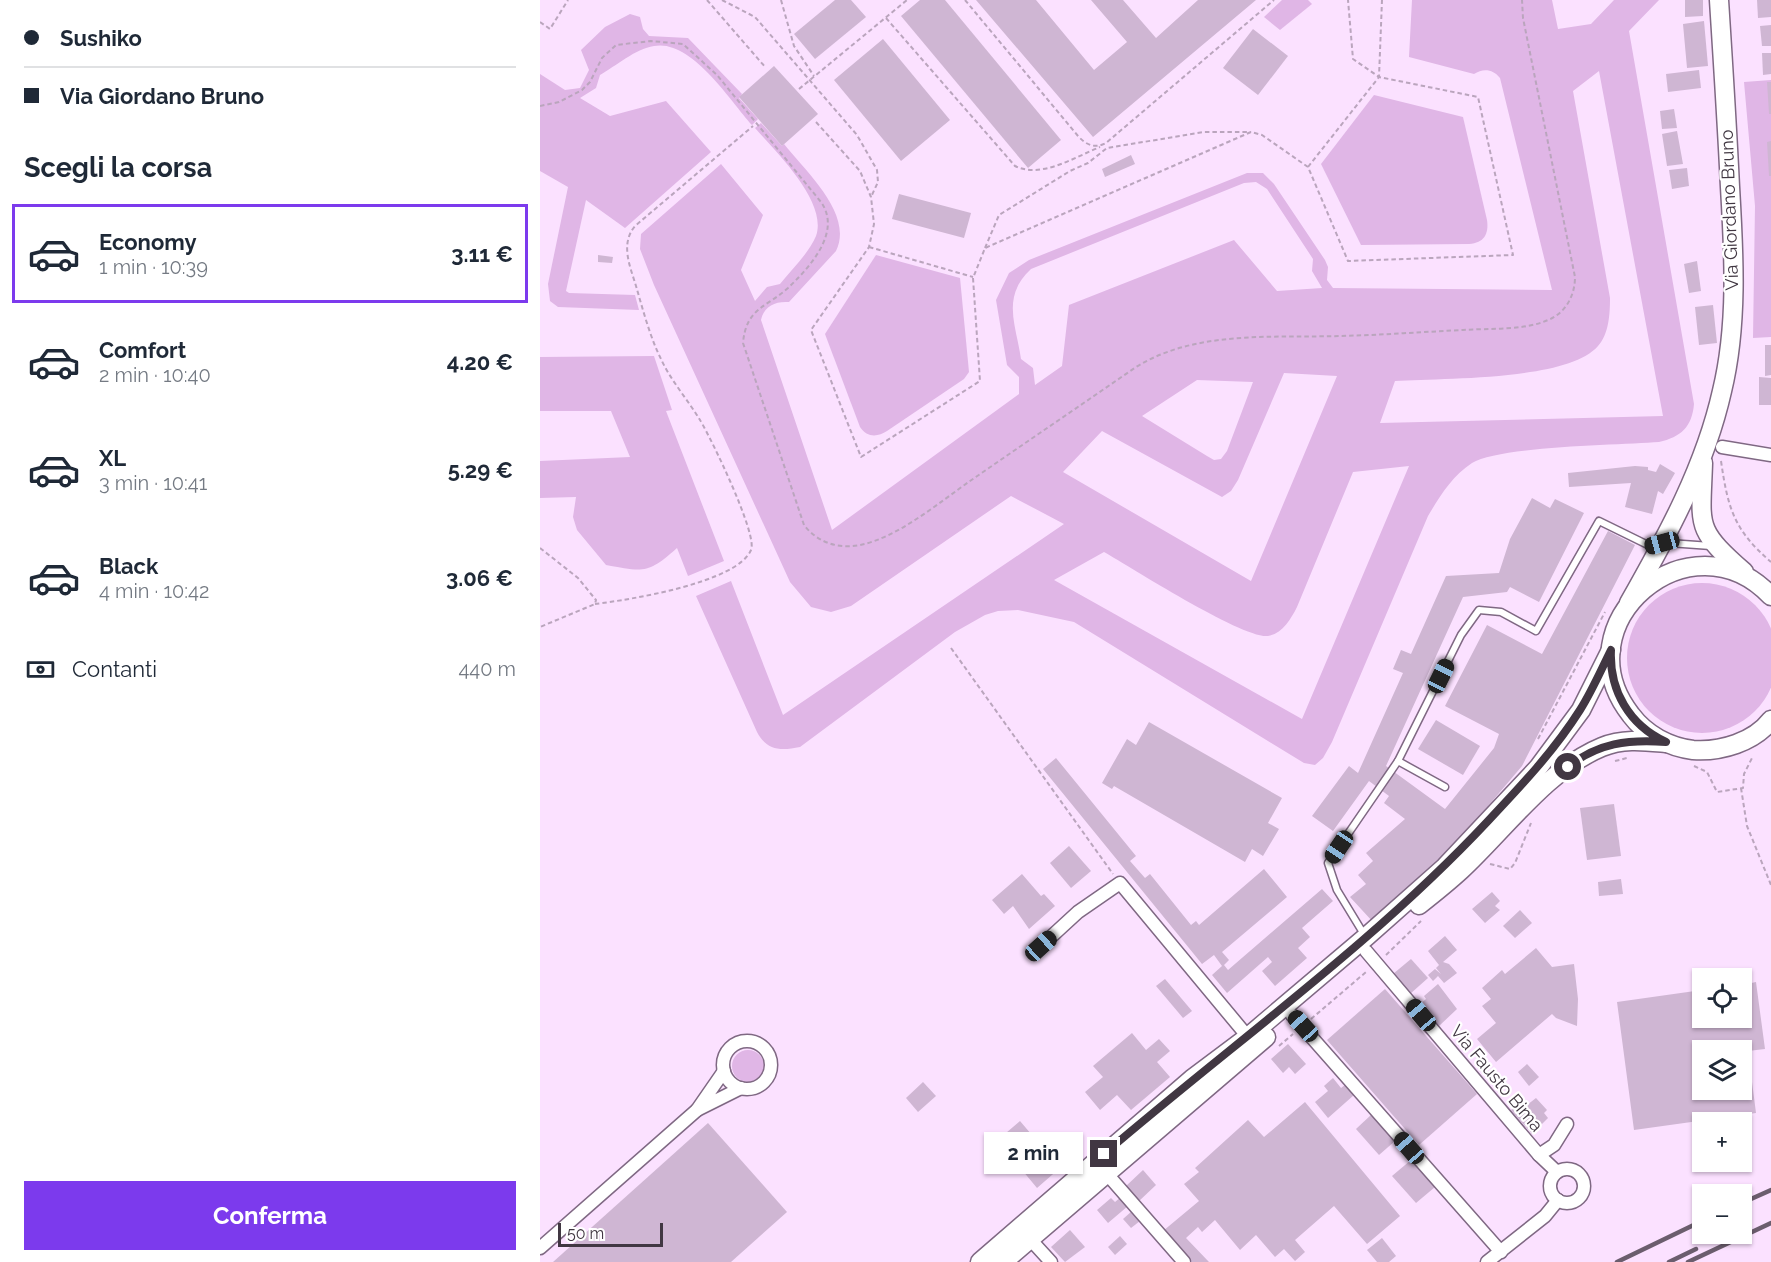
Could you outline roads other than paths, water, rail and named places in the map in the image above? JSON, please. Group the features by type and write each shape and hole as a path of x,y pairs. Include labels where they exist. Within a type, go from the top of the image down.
{"main road":[{"name":"Via Giordano Bruno","path":"1704,453 1723,391 1731,340 1734,258 1719,0"},
{"path":"1004,1262 1107,1174 1297,1021 1369,950 1518,791 1581,710 1611,650 1617,625 1662,543 1704,453"},
{"path":"1704,453 1702,522 1708,538 1767,593"},
{"path":"1629,603 1657,578 1693,567 1731,570 1767,593"},
{"path":"1611,650 1613,680 1626,708 1646,731 1666,742 1693,750 1722,748 1745,740 1770,723"},
{"path":"980,1262 1192,1079 1369,950 1461,870 1557,775 1578,759 1604,746 1636,740 1666,742"}],"street":[{"path":"1722,447 1771,454"},
{"path":"1041,946 1078,912 1120,883 1248,1036"},
{"name":"Via Fausto Bima","path":"1369,950 1539,1155 1557,1172"},
{"path":"1297,1021 1501,1252"},
{"path":"540,1248 697,1110 724,1071 725,1057 735,1045 749,1041 762,1047 770,1060 769,1076 757,1087 741,1088 697,1110"},
{"path":"724,1071 728,1079 741,1088"},
{"path":"1539,1155 1554,1144 1567,1124"},
{"path":"1573,1170 1581,1176 1584,1185 1582,1194 1573,1202 1558,1200 1551,1186 1557,1172 1573,1170"},
{"path":"1107,1174 1184,1262"},
{"path":"1487,1262 1545,1216 1558,1200"},
{"path":"1030,1239 1051,1262"}],"lane":[{"path":"1369,950 1337,890 1328,863 1398,761 1461,635 1479,610 1501,612 1536,631 1599,520 1642,544 1650,546 1662,543 1705,544 1719,550"},
{"path":"1398,761 1444,787"}],"railway":[{"path":"1752,1199 1771,1190"},
{"path":"1688,1262 1771,1223"},
{"path":"1617,1262 1692,1226"},
{"path":"1669,1262 1696,1249"}]}
